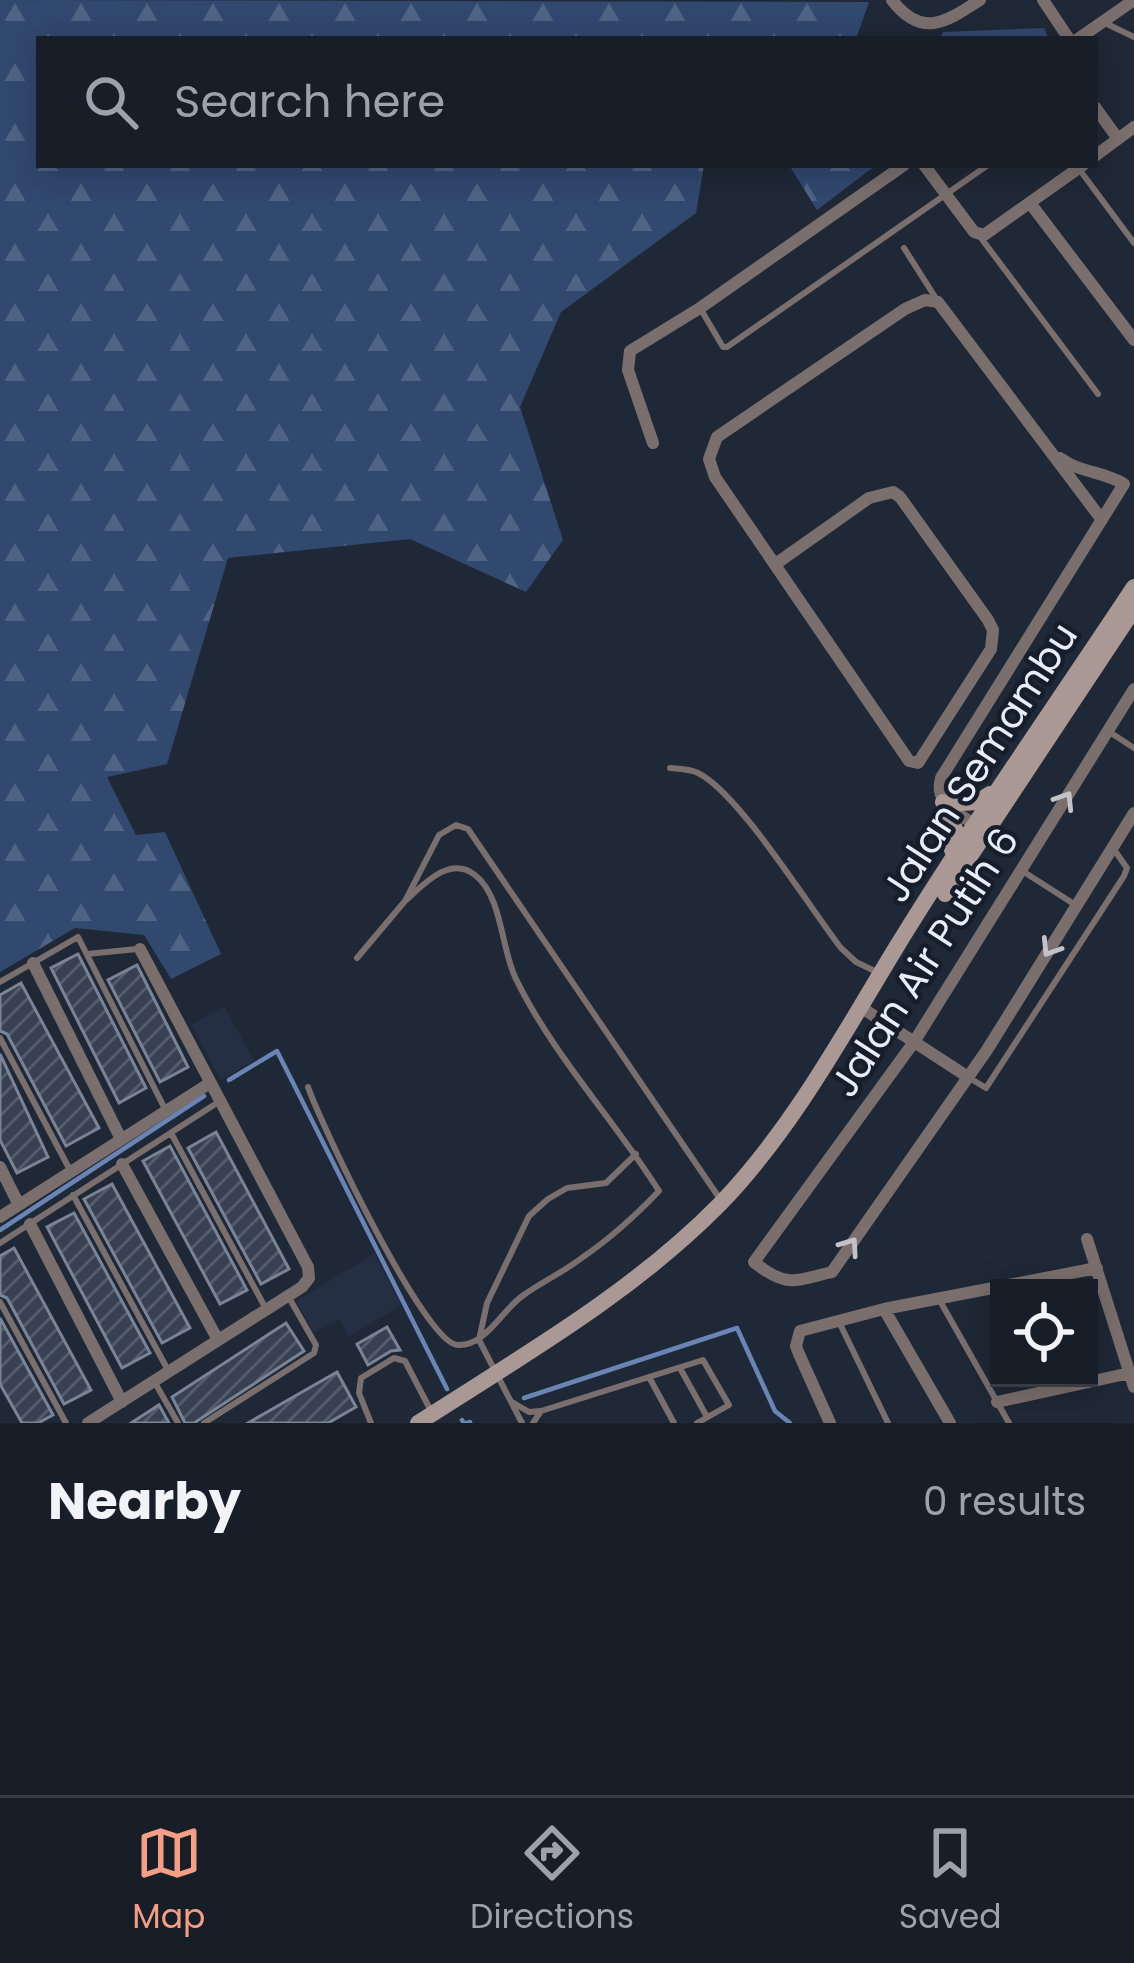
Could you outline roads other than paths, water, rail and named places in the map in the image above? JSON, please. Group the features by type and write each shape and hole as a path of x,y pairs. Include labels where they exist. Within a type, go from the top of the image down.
{"main road":[{"name":"Jalan Semambu","path":"425,1418 612,1297 722,1202 769,1145 862,1008 974,824 1134,587"},
{"name":"Jalan Semambu","path":"882,974 901,958 1134,609"},
{"path":"945,874 956,831 945,803 978,802 1007,778"},
{"path":"977,845 974,824 993,822"}],"street":[{"path":"892,0 906,16 926,24 937,24 975,2"},
{"path":"1043,0 1071,36"},
{"path":"1078,36 1128,2"},
{"path":"1098,109 1129,134 1098,154"},
{"path":"653,443 627,359 630,351 700,308 900,168"},
{"path":"926,168 979,235 1080,168"},
{"path":"1030,203 1134,340"},
{"path":"777,563 869,498 892,492 988,620 993,630 991,650 918,763 909,761 715,477 709,459 712,443 905,309 926,300 938,302 1102,520"},
{"path":"974,824 945,803 938,788 941,778 1124,484 1104,473 1076,469 1054,453"},
{"name":"Jalan Air Putih 6","path":"968,1077 832,1272 789,1282 777,1280 754,1262 914,1042 1134,689"},
{"path":"862,1008 968,1077 1132,817"},
{"path":"88,1423 288,1296 308,1278 308,1267 140,949"},
{"path":"33,963 121,1139"},
{"path":"0,1217 211,1083"},
{"path":"122,1164 218,1340"},
{"path":"0,1167 20,1204"},
{"path":"29,1224 122,1402"},
{"path":"997,1402 1132,1380 1087,1239"},
{"path":"830,1423 799,1354 797,1337 807,1327 1096,1268"},
{"path":"884,1309 950,1423"}],"lane":[{"path":"1102,22 1134,37"},
{"path":"700,308 727,347 984,168"},
{"path":"1082,168 1134,243"},
{"path":"979,235 1098,394"},
{"path":"904,248 938,302"},
{"path":"1108,731 1134,748"},
{"path":"670,768 698,773 719,791 749,822 841,948 856,962 882,974"},
{"path":"405,901 439,835 456,825 468,829 722,1202"},
{"path":"968,1077 986,1088 1124,876 1127,868 1112,849"},
{"path":"308,1087 363,1207 428,1320 448,1343 458,1346 479,1340 520,1297 583,1258 659,1190 542,1026 513,973 493,902 477,876 460,868 446,869 405,901 357,958"},
{"path":"1022,870 1077,906"},
{"path":"0,982 78,937 166,1111"},
{"path":"87,954 140,949"},
{"path":"0,1038 70,1172"},
{"path":"0,1243 220,1101"},
{"path":"171,1133 266,1310"},
{"path":"522,1423 479,1340 488,1303 530,1216 567,1188 606,1183 636,1154"},
{"path":"74,1196 169,1372"},
{"path":"203,1423 314,1353 316,1345 288,1296"},
{"path":"939,1298 1009,1423"},
{"path":"0,1302 65,1423"},
{"path":"838,1320 888,1423"},
{"path":"371,1423 359,1394 361,1378 394,1358 404,1361 425,1418"},
{"path":"512,1402 530,1412 541,1411 703,1360 729,1405 697,1423"},
{"path":"680,1367 707,1417"},
{"path":"649,1377 674,1423"},
{"path":"154,1381 178,1423"},
{"path":"533,1423 541,1411"}],"waterway":[{"path":"229,1080 277,1051 447,1389"},
{"path":"0,1230 204,1096"},
{"path":"524,1398 737,1328 775,1411 790,1423"}]}
